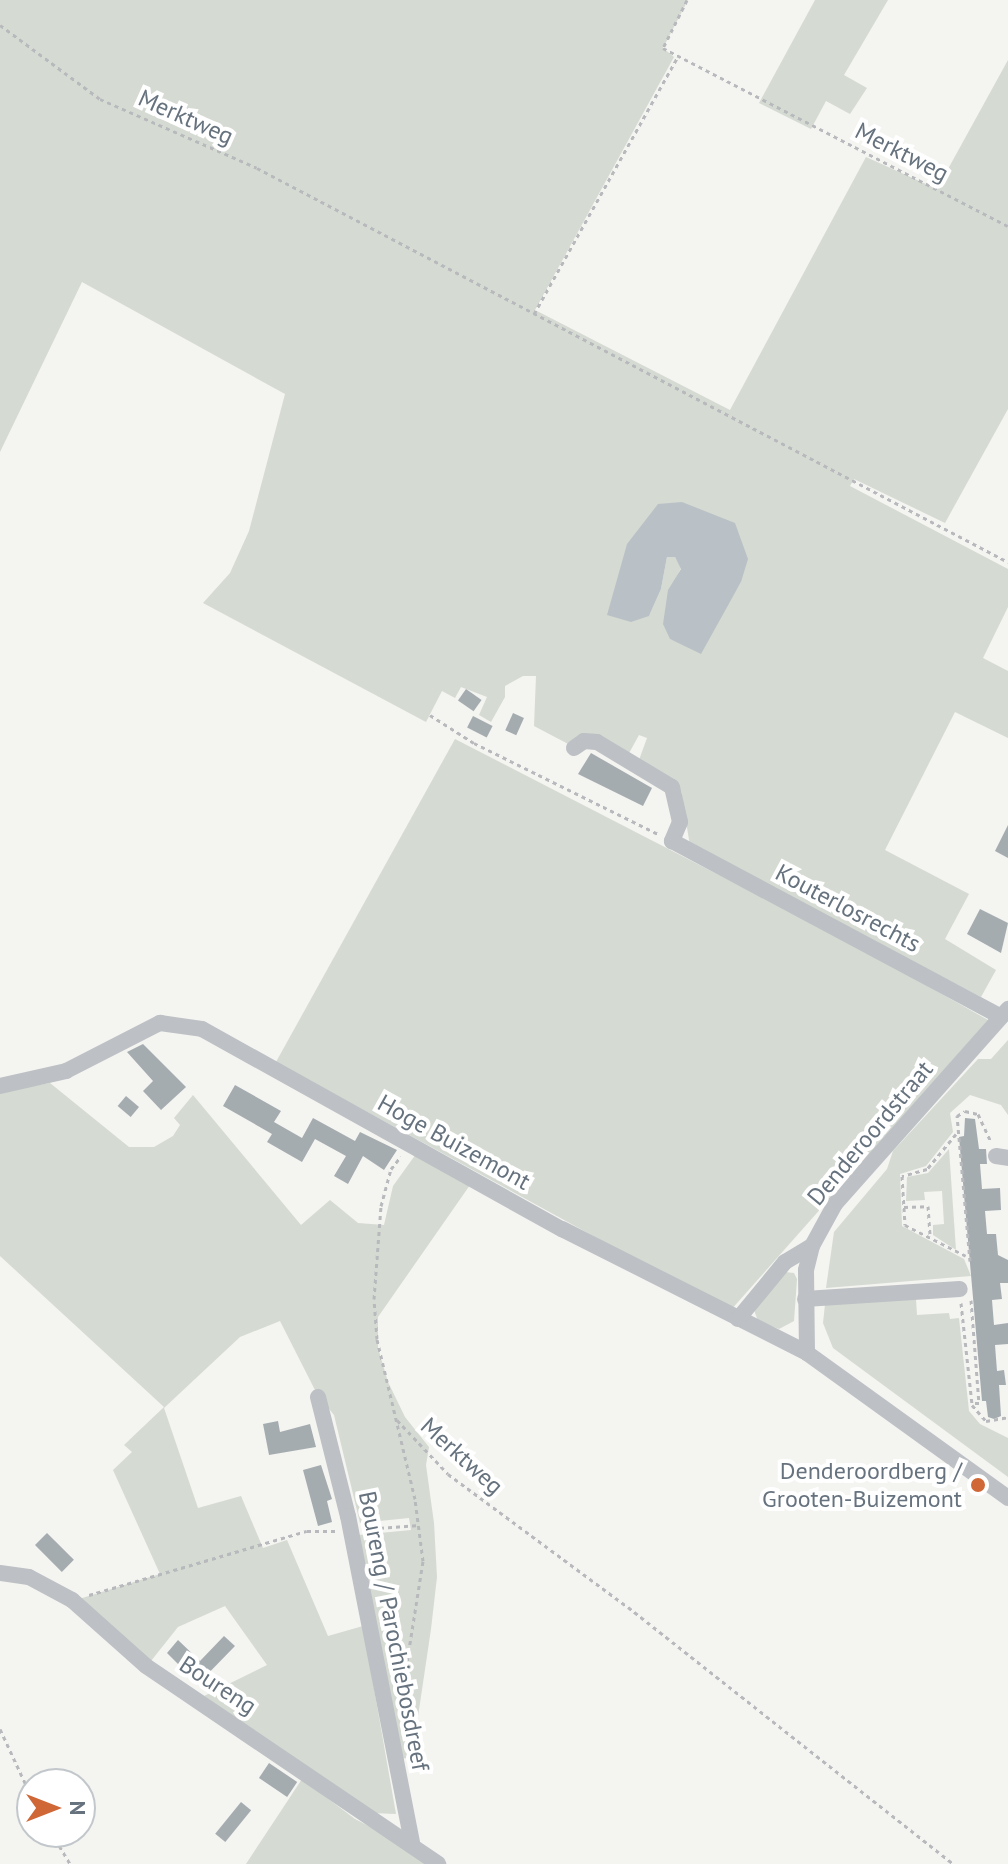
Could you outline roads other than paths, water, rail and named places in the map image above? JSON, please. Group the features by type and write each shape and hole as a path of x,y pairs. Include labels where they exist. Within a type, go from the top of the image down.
{"street":[{"name":"Kouterlosrechts","path":"574,748 584,741 597,742 672,787 680,822 672,841 1004,1013"},
{"name":"Denderoordstraat","path":"807,1353 805,1299 812,1246 835,1204 1004,1013"},
{"name":"Hoge Buizemont","path":"0,1086 66,1071 144,1028 172,1023 202,1029 410,1145 807,1353 1008,1498"},
{"path":"738,1319 785,1262 812,1246"},
{"path":"805,1299 965,1288"},
{"name":"Boureng / Parochiebosdreef","path":"318,1397 351,1531 412,1842"},
{"name":"Boureng","path":"0,1573 29,1577 72,1600 146,1666 358,1813 412,1842"},
{"path":"412,1842 438,1864"}],"place":[{"name":"Denderoordberg / Grooten-Buizemont","path":"978,1485"}]}
